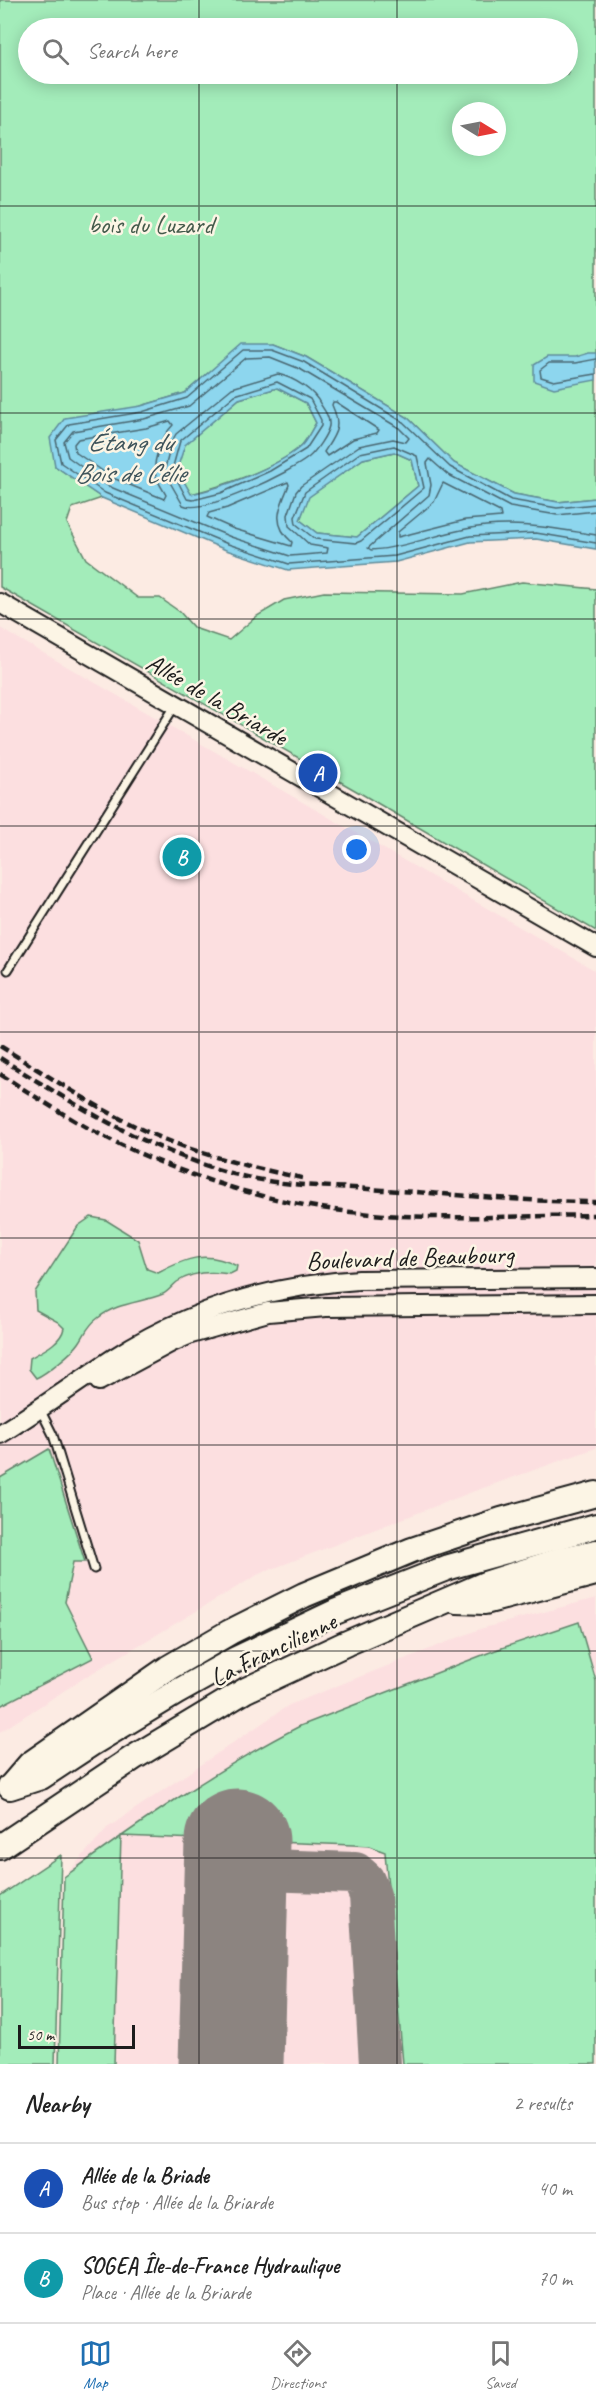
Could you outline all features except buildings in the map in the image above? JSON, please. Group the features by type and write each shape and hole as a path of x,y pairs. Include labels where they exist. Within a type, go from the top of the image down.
{"highway":[{"path":"5,1791 30,1764 168,1668 230,1632 293,1600 412,1550 501,1520 596,1494"},
{"name":"La Francilienne","path":"5,1791 41,1778 91,1744 236,1659 335,1612 449,1567 596,1526"},
{"name":"La Francilienne","path":"0,1847 133,1758 246,1690 347,1643 485,1584 564,1559 596,1552"},
{"path":"448,1601 485,1602 596,1573"}],"main road":[{"name":"Allée de la Briarde","path":"0,603 596,947"},
{"name":"Boulevard de Beaubourg","path":"0,1434 115,1358 159,1332 200,1313 264,1293 330,1282 359,1280 596,1278"},
{"name":"Boulevard de Beaubourg","path":"40,1409 87,1388 170,1343 211,1327 268,1312 326,1307 596,1304"}],"lane":[{"path":"8,970 175,705"},
{"path":"40,1409 53,1435 94,1569"}],"shaded area":[{"path":"0,628 596,971 596,1448 472,1492 259,1574 87,1676 0,1732"},
{"path":"596,1598 596,2064 59,2064 64,1877 107,1828 289,1705 480,1629"}],"green space":[{"name":"bois du Luzard","path":"0,0 596,0 596,498 558,502 514,494 454,463 407,417 306,357 273,344 213,369 185,393 141,406 55,466 102,498 72,508 67,523 86,559 138,598 160,598 180,612 194,628 229,640 257,616 284,600 324,592 463,594 522,582 596,589 596,931 0,587"},
{"path":"277,388 306,403 316,423 300,447 263,469 191,494 177,469 184,445 239,399"},
{"path":"394,452 412,460 418,486 357,537 317,533 300,520 308,497 363,459"},
{"path":"91,1217 106,1220 138,1240 147,1269 158,1273 187,1260 206,1257 216,1258 237,1266 236,1271 230,1274 210,1272 183,1278 163,1294 113,1309 91,1324 71,1352 36,1378 29,1369 30,1358 55,1342 64,1328 58,1322 36,1310 35,1292 78,1226"},
{"path":"49,1449 85,1562 73,1562 65,1602 93,1658 0,1706 0,1478"},
{"path":"579,1622 596,1681 596,2064 403,2064 385,1852 369,1846 353,1845 122,1836 209,1778 300,1726 493,1651"},
{"path":"121,1837 114,2064 59,2064 64,1877"},
{"path":"61,1855 55,2064 0,2064 0,1896"}],"water":[{"name":"Étang du Bois de Célie","path":"241,344 273,344 306,357 407,417 454,463 514,494 558,502 596,498 596,549 536,539 470,542 396,562 288,570 226,550 102,498 55,466 50,438 65,418 141,406 185,393","holes":["277,388 306,403 316,423 302,445 263,470 233,482 191,494 177,469 185,445 239,399","394,452 412,460 418,486 357,537 317,533 300,520 309,497 363,459"]},
{"path":"596,353 596,380 554,388 534,381 534,365 547,357 575,357"}],"taxiway":[{"path":"236,1869 355,1873 364,1881 370,1895 380,2064"}],"runway":[{"path":"231,2064 237,1841"}],"railway":[{"path":"0,1046 88,1101 143,1130 181,1146 302,1178"},
{"path":"0,1058 55,1092 139,1138 199,1163 249,1178 306,1185 596,1202"},
{"path":"0,1074 101,1135 192,1174 254,1194 318,1207 381,1215 474,1217 596,1215"}],"place":[{"name":"Allée de la Briade","path":"318,773"},
{"name":"SOGEA Île-de-France Hydraulique","path":"182,857"}]}
